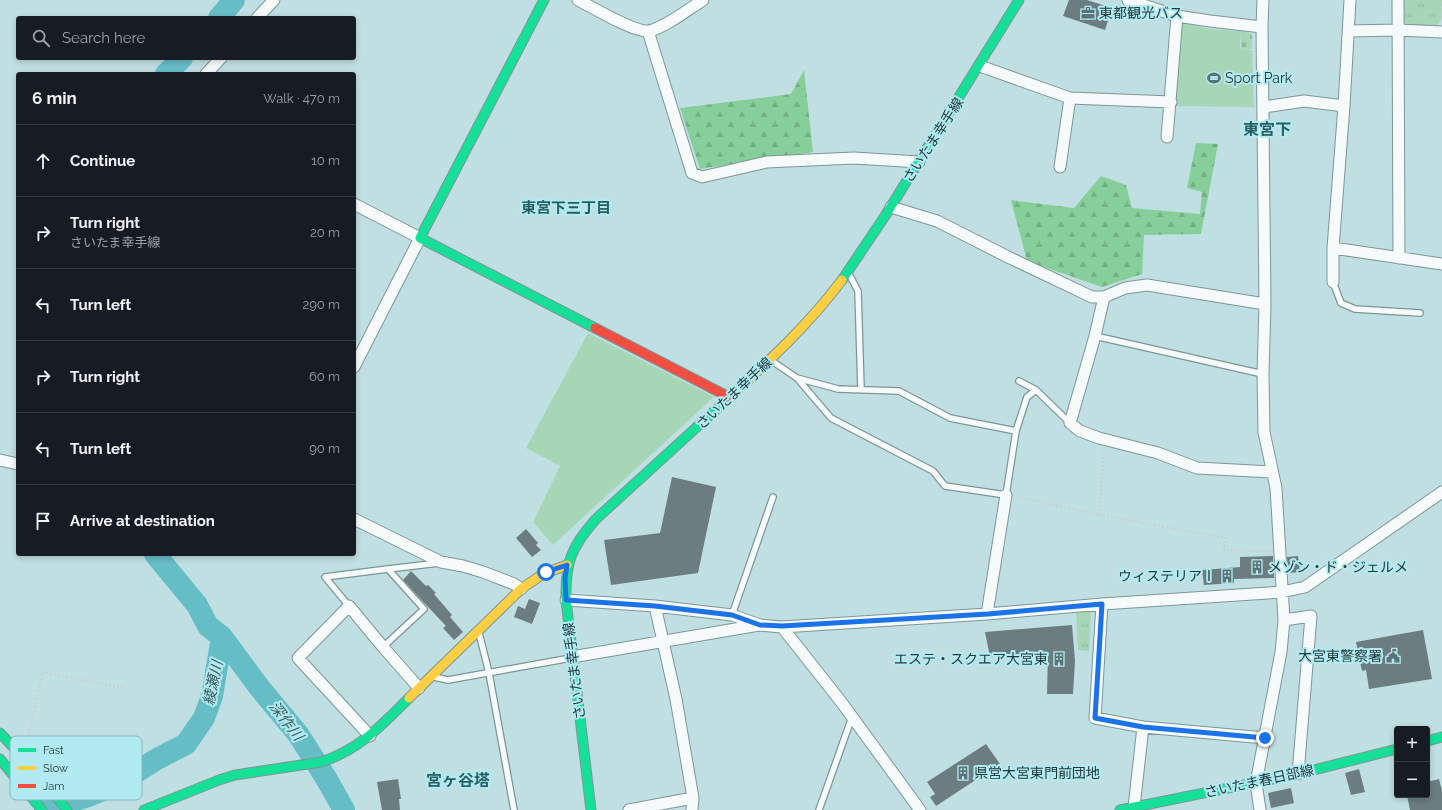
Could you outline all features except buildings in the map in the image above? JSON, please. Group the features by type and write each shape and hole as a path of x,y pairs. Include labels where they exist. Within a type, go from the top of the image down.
{"main road":[{"path":"544,0 420,238 729,397"},
{"name":"さいたま幸手線","path":"591,810 566,600 565,578 571,553 578,541 596,519 770,360 798,333 824,303 848,272 891,207 980,66 1019,0"},
{"path":"144,810 235,775 321,762 334,758 358,746 521,589 535,578 546,572 567,565"},
{"path":"0,733 10,743"},
{"path":"1430,740 1442,737"},
{"name":"さいたま春日部線","path":"1120,810 1134,809 1298,774 1394,751"},
{"path":"0,759 10,770"},
{"path":"34,800 42,810"},
{"path":"59,800 67,810"}],"street":[{"path":"259,16 274,0"},
{"path":"578,0 637,30 648,31 664,24 703,0"},
{"path":"1128,0 1177,16 1210,22 1262,27"},
{"path":"1260,810 1256,783 1281,652 1284,620 1276,488 1264,432 1263,374 1265,304 1263,0"},
{"path":"1333,282 1333,248 1344,106 1350,0"},
{"path":"1398,0 1399,258"},
{"path":"1167,137 1177,16"},
{"path":"1349,31 1398,30 1442,32"},
{"path":"648,31 692,173 702,177 767,162 822,159 854,158 919,162"},
{"path":"208,72 219,60"},
{"path":"980,66 1070,98 1171,102"},
{"path":"1060,167 1070,98"},
{"path":"1264,107 1304,101 1344,106"},
{"path":"356,205 420,238 356,363"},
{"path":"891,207 937,221 1092,297 1104,297 1125,288 1147,285 1265,304"},
{"path":"1333,248 1442,264"},
{"path":"1104,297 1095,336 1070,423 1080,431 1104,440 1158,453 1197,468 1272,472"},
{"path":"0,460 16,464"},
{"path":"572,657 760,625 782,626 988,614 1102,604 1282,592 1305,588 1442,492"},
{"path":"988,614 1006,494"},
{"path":"356,520 441,562 463,566 483,572 514,584 521,589"},
{"path":"566,600 655,606 732,615 760,625"},
{"path":"1102,604 1095,718 1143,727 1265,738"},
{"path":"370,736 298,658 349,606 419,688"},
{"path":"655,606 676,699 693,798 692,810"},
{"path":"1284,620 1311,616 1298,774"},
{"path":"782,626 852,717 920,810"},
{"path":"1134,809 1143,727"},
{"path":"629,810 693,798"}],"lane":[{"path":"848,272 858,291 861,389"},
{"path":"1333,282 1341,303 1355,309 1420,313"},
{"path":"1095,336 1263,374"},
{"path":"770,360 797,378 831,418 933,471 945,486 1006,494 1016,431 1026,397 1036,390"},
{"path":"797,378 838,389 899,391 950,418 1016,431"},
{"path":"1019,382 1036,390 1070,423"},
{"path":"732,615 773,497"},
{"path":"349,606 325,577 441,562"},
{"path":"383,647 424,609 388,569"},
{"path":"478,631 489,673 514,810"},
{"path":"432,676 448,680 572,657"},
{"path":"819,810 852,717"}],"path":[{"path":"1099,515 1104,440"},
{"path":"1006,494 1099,515 1226,538 1224,550 1280,552"},
{"path":"29,736 43,672 124,688"}],"green space":[{"path":"1403,0 1442,0 1441,20 1438,25 1406,25 1402,21"},
{"name":"Sport Park","path":"1184,23 1210,29 1240,31 1240,49 1252,50 1254,107 1172,106 1180,26"},
{"path":"1240,31 1247,32 1252,35 1252,49 1241,49"},
{"path":"804,70 813,152 700,169 680,108 791,94"},
{"path":"1196,143 1218,144 1201,234 1144,235 1142,274 1102,287 1027,261 1011,200 1074,208 1101,176 1126,185 1132,208 1200,214 1202,192 1187,188"},
{"path":"588,333 714,397 553,545 533,522 560,466 526,448"},
{"path":"1076,612 1091,612 1089,651 1078,650"}],"waterway":[{"name":"綾瀬川","path":"221,16 234,0"},
{"name":"綾瀬川","path":"168,72 180,60"},
{"name":"深作川","path":"157,556 197,605 208,626 222,637 259,687 298,734 344,810"},
{"name":"綾瀬川","path":"142,768 186,744 204,718 212,696 222,637"},
{"name":"綾瀬川","path":"45,810 76,800"}],"traffic: fast":[{"path":"544,0 420,238 595,328"},
{"path":"842,280 885,216 1019,0"},
{"path":"591,810 566,600 568,565 571,556 587,529 596,519 733,394"},
{"path":"144,810 235,775 321,762 335,757 347,751 369,736 409,698"},
{"path":"0,733 10,744"},
{"path":"1430,740 1442,737"},
{"path":"1120,810 1298,774 1394,750"},
{"path":"0,759 10,771"},
{"path":"34,800 42,810"},
{"path":"59,800 67,810"}],"traffic: slow":[{"path":"733,394 804,325 842,280"},
{"path":"409,698 521,589 543,574 567,565"}],"traffic: jam":[{"path":"595,328 729,397"}],"place":[{"name":"東都観光バス","path":"1088,13"},
{"name":"Sport Park","path":"1214,78"},
{"name":"メゾン・ド・ジェルメ","path":"1257,567"},
{"name":"ウィステリアⅠ","path":"1227,576"},
{"name":"大宮東警察署","path":"1393,656"},
{"name":"エステ・スクエア大宮東","path":"1059,659"},
{"name":"県営大宮東門前団地","path":"963,773"}],"district":[{"name":"東宮下","path":"1267,129"},
{"name":"東宮下三丁目","path":"566,208"},
{"name":"宮ヶ谷塔","path":"458,780"}],"route":[{"path":"546,572 554,568 567,565 565,578 566,600 655,606 732,615 760,625 782,626 988,614 1102,604 1095,718 1143,727 1265,738"}]}
